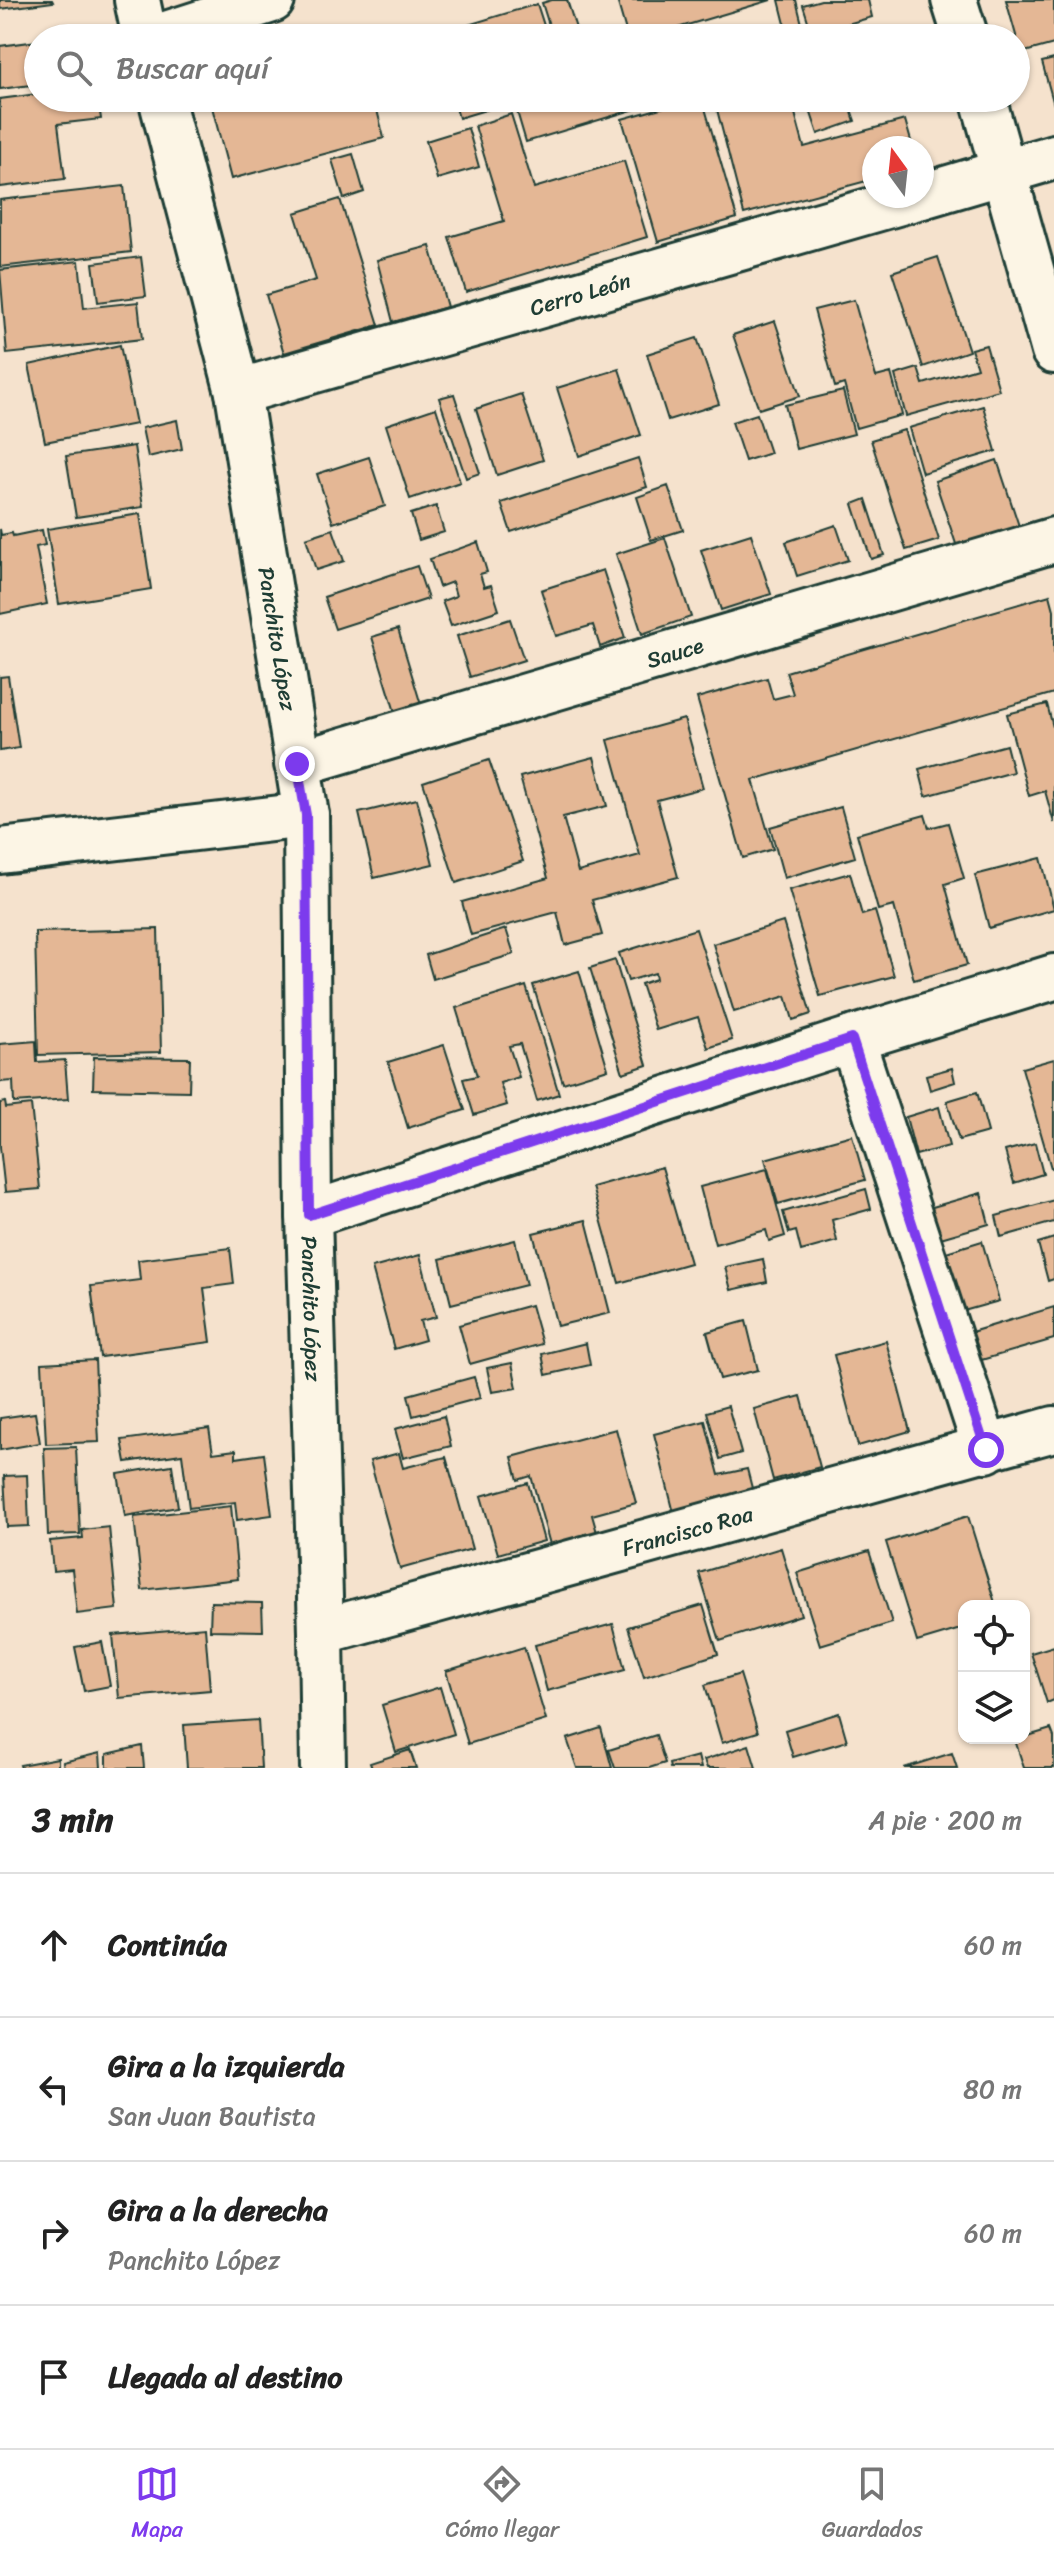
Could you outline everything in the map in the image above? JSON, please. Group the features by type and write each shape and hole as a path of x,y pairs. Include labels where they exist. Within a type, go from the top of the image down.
{"street":[{"path":"137,0 142,24"},
{"path":"197,24 272,0"},
{"path":"954,0 962,24"},
{"name":"Panchito López","path":"165,112 238,392 306,815 309,1215 323,1768"},
{"path":"987,112 1054,351"},
{"name":"Cerro León","path":"934,192 1054,157"},
{"name":"Cerro León","path":"238,392 879,208"},
{"name":"Sauce","path":"297,764 1054,540"},
{"path":"0,851 306,815"},
{"path":"309,1215 852,1039 1054,977"},
{"path":"852,1039 986,1450"},
{"name":"Francisco Roa","path":"321,1632 1054,1429"}],"building":[{"path":"0,0 52,0 53,2 0,9"},
{"path":"567,0 575,24 549,24 542,3"},
{"path":"617,0 771,0 691,24 624,24"},
{"path":"779,0 796,0 802,24 785,24"},
{"path":"821,0 868,0 872,17 847,24 809,24 803,5"},
{"path":"1006,0 1054,0 1054,44 1030,51 1030,24 1013,24"},
{"path":"537,4 543,24 471,24"},
{"path":"24,43 24,86 0,89 0,46"},
{"path":"1054,59 1054,105 1042,62"},
{"path":"24,96 24,112 100,112 101,119 58,124 65,179 0,187 0,99"},
{"path":"213,112 378,112 384,138 231,179"},
{"path":"457,112 479,112 459,118"},
{"path":"517,112 626,112 526,142"},
{"path":"647,112 706,112 737,218 658,242 622,119"},
{"path":"718,112 795,112 804,147 905,120 910,136 862,136 862,182 744,214"},
{"path":"811,112 852,112 855,121 818,134"},
{"path":"511,114 534,188 624,161 647,237 466,292 449,237 504,221 475,126"},
{"path":"468,128 479,167 437,179 426,141"},
{"path":"353,154 364,192 344,199 332,160"},
{"path":"124,186 131,252 0,267 0,200"},
{"path":"340,199 379,325 284,353 266,295 316,280 295,213"},
{"path":"430,246 447,307 393,322 377,260"},
{"path":"141,257 146,296 98,302 93,263"},
{"path":"938,257 969,351 923,367 892,272"},
{"path":"79,261 84,308 138,302 142,339 7,354 0,270"},
{"path":"854,300 876,377 891,373 902,415 856,428 844,384 835,387 814,310"},
{"path":"775,321 800,396 759,409 733,335"},
{"path":"697,338 719,404 668,420 647,354"},
{"path":"120,345 136,424 45,442 29,365"},
{"path":"986,345 999,390 906,416 895,375 918,368 923,384 977,368 971,349"},
{"path":"619,369 641,435 579,456 557,388"},
{"path":"843,391 854,434 796,449 785,405"},
{"path":"454,394 480,473 466,478 439,398"},
{"path":"521,394 543,460 497,475 476,409"},
{"path":"983,406 996,451 922,473 909,428"},
{"path":"436,408 460,482 410,499 386,425"},
{"path":"757,414 770,453 745,461 732,422"},
{"path":"177,420 182,449 148,457 142,428"},
{"path":"904,430 939,540 906,550 871,440"},
{"path":"134,446 143,507 76,517 66,456"},
{"path":"369,457 385,506 333,523 317,474"},
{"path":"638,458 647,487 511,532 501,503"},
{"path":"997,460 1019,526 957,547 935,481"},
{"path":"668,486 683,530 651,540 637,497"},
{"path":"866,499 884,555 871,559 853,504"},
{"path":"436,506 444,532 419,540 411,514"},
{"path":"140,514 151,589 59,604 47,529"},
{"path":"836,525 848,560 797,576 786,542"},
{"path":"0,529 1,535 12,533 13,536 42,530 45,545 36,547 47,604 0,614"},
{"path":"333,529 344,561 316,570 306,538"},
{"path":"751,534 771,594 721,610 701,550"},
{"path":"665,538 691,617 642,634 616,554"},
{"path":"478,542 487,572 480,574 484,587 491,585 499,610 451,626 442,601 456,596 452,582 439,587 430,559"},
{"path":"417,566 428,599 335,629 324,597"},
{"path":"603,570 625,638 600,647 593,625 556,636 541,590"},
{"path":"1050,595 1054,610 1054,693 753,780 773,849 743,858 697,698 767,678 773,699 793,694 786,672"},
{"path":"510,619 524,660 470,677 457,636"},
{"path":"398,629 421,705 395,712 372,637"},
{"path":"8,676 19,748 0,751 0,677"},
{"path":"1047,704 1054,731 1054,823 1045,791 1029,796 1007,714"},
{"path":"684,719 703,788 657,800 678,877 592,900 602,935 565,945 557,912 471,935 462,902 548,878 520,777 594,757 607,806 563,817 578,872 640,855 608,740"},
{"path":"1006,745 1013,772 926,796 919,769"},
{"path":"489,760 523,861 456,883 423,782"},
{"path":"417,799 433,864 374,878 359,813"},
{"path":"841,807 855,857 784,878 770,827"},
{"path":"925,815 929,828 948,823 964,878 945,884 967,965 914,980 894,906 878,910 857,834"},
{"path":"1041,858 1054,909 989,928 975,875"},
{"path":"850,873 862,915 875,911 894,976 820,996 789,890"},
{"path":"783,922 811,1014 793,1020 786,996 734,1012 713,944"},
{"path":"158,929 161,1052 38,1055 35,932"},
{"path":"506,929 514,954 433,979 426,955"},
{"path":"696,929 732,1040 708,1048 698,1017 656,1030 641,984 656,979 655,973 628,981 619,953"},
{"path":"615,960 647,1065 623,1073 590,968"},
{"path":"579,971 608,1069 563,1083 533,985"},
{"path":"526,986 559,1094 537,1101 520,1044 509,1046 519,1077 500,1083 507,1105 474,1115 463,1079 477,1076 456,1008"},
{"path":"36,1041 37,1062 65,1060 68,1099 14,1103 13,1081 0,1082 0,1044"},
{"path":"444,1045 465,1110 408,1128 388,1062"},
{"path":"94,1057 190,1058 189,1091 93,1089"},
{"path":"1054,1059 1054,1167 1051,1168 1022,1068"},
{"path":"952,1068 955,1082 930,1090 926,1075"},
{"path":"977,1092 988,1132 959,1140 947,1101"},
{"path":"5,1102 6,1108 31,1105 40,1189 5,1192 0,1147 0,1103"},
{"path":"939,1107 949,1146 916,1155 906,1117"},
{"path":"852,1135 865,1180 778,1204 765,1159"},
{"path":"1035,1143 1043,1174 1014,1183 1005,1151"},
{"path":"662,1167 690,1263 619,1283 592,1187"},
{"path":"767,1169 785,1236 769,1241 766,1230 715,1244 700,1187"},
{"path":"866,1189 871,1209 832,1220 837,1241 801,1251 796,1231 789,1233 783,1212"},
{"path":"981,1193 989,1224 937,1239 929,1208"},
{"path":"1054,1200 1054,1222 1001,1237 996,1216"},
{"path":"586,1220 610,1313 557,1326 533,1233"},
{"path":"1054,1238 1054,1279 1048,1281 1038,1243"},
{"path":"515,1240 526,1285 451,1304 440,1259"},
{"path":"982,1241 999,1301 960,1312 943,1253"},
{"path":"230,1248 234,1284 204,1288 211,1342 100,1357 91,1286 140,1280 138,1260"},
{"path":"420,1255 436,1317 420,1321 425,1340 394,1349 372,1268"},
{"path":"763,1259 767,1282 731,1290 725,1267"},
{"path":"531,1305 542,1344 470,1364 459,1325"},
{"path":"1054,1307 1054,1339 978,1361 968,1333"},
{"path":"746,1321 758,1370 720,1379 707,1332"},
{"path":"886,1341 910,1431 858,1446 834,1355"},
{"path":"586,1343 590,1365 546,1375 542,1354"},
{"path":"95,1360 99,1442 46,1444 42,1363"},
{"path":"512,1363 517,1388 492,1392 487,1368"},
{"path":"474,1377 480,1398 413,1416 408,1395"},
{"path":"801,1396 820,1467 773,1480 754,1409"},
{"path":"728,1406 741,1453 720,1459 707,1412"},
{"path":"35,1413 40,1443 0,1450 0,1418"},
{"path":"444,1416 451,1446 403,1458 395,1429"},
{"path":"705,1421 719,1475 747,1469 753,1492 674,1513 654,1434"},
{"path":"209,1428 213,1453 236,1450 236,1458 264,1454 272,1515 237,1520 235,1502 189,1508 182,1454 126,1462 122,1440"},
{"path":"616,1429 636,1503 592,1515 598,1536 551,1548 531,1476 518,1480 512,1457"},
{"path":"76,1447 80,1534 48,1535 44,1448"},
{"path":"399,1453 403,1468 446,1457 472,1549 400,1569 370,1461"},
{"path":"172,1465 178,1507 125,1516 118,1474"},
{"path":"27,1475 29,1526 7,1527 4,1476"},
{"path":"528,1483 544,1541 498,1554 481,1496"},
{"path":"231,1506 238,1579 142,1590 134,1517"},
{"path":"968,1516 994,1600 958,1600 958,1630 917,1642 886,1542"},
{"path":"109,1527 117,1609 77,1614 72,1569 53,1571 50,1541 83,1538 82,1530"},
{"path":"781,1548 801,1615 720,1641 699,1573"},
{"path":"869,1551 892,1623 820,1645 797,1573"},
{"path":"211,1602 262,1603 263,1631 210,1630"},
{"path":"703,1605 718,1654 644,1677 628,1627"},
{"path":"613,1624 625,1670 547,1691 535,1645"},
{"path":"205,1627 210,1690 119,1698 113,1635"},
{"path":"102,1642 110,1686 84,1691 75,1647"},
{"path":"1054,1646 1054,1700 1047,1703 1031,1653"},
{"path":"524,1647 546,1720 468,1744 446,1671"},
{"path":"740,1674 758,1732 722,1743 705,1685"},
{"path":"440,1687 454,1734 396,1752 382,1705"},
{"path":"839,1713 847,1741 793,1757 785,1730"},
{"path":"258,1720 261,1768 187,1768 184,1725"},
{"path":"601,1728 612,1768 577,1768 567,1739"},
{"path":"1051,1729 1054,1768 1024,1768 1016,1744 1030,1744 1030,1735"},
{"path":"656,1735 665,1763 649,1768 615,1768 609,1750"},
{"path":"749,1745 756,1768 707,1768 704,1760"},
{"path":"142,1746 144,1768 107,1768 107,1754"},
{"path":"410,1750 416,1768 372,1768 370,1763"},
{"path":"100,1753 101,1768 64,1768 63,1762"},
{"path":"952,1753 957,1768 904,1768"},
{"path":"698,1756 701,1768 670,1768 669,1764"},
{"path":"58,1758 58,1768 21,1768 20,1765"}],"route":[{"path":"297,764 306,815 309,1215 852,1039 986,1450"}]}
